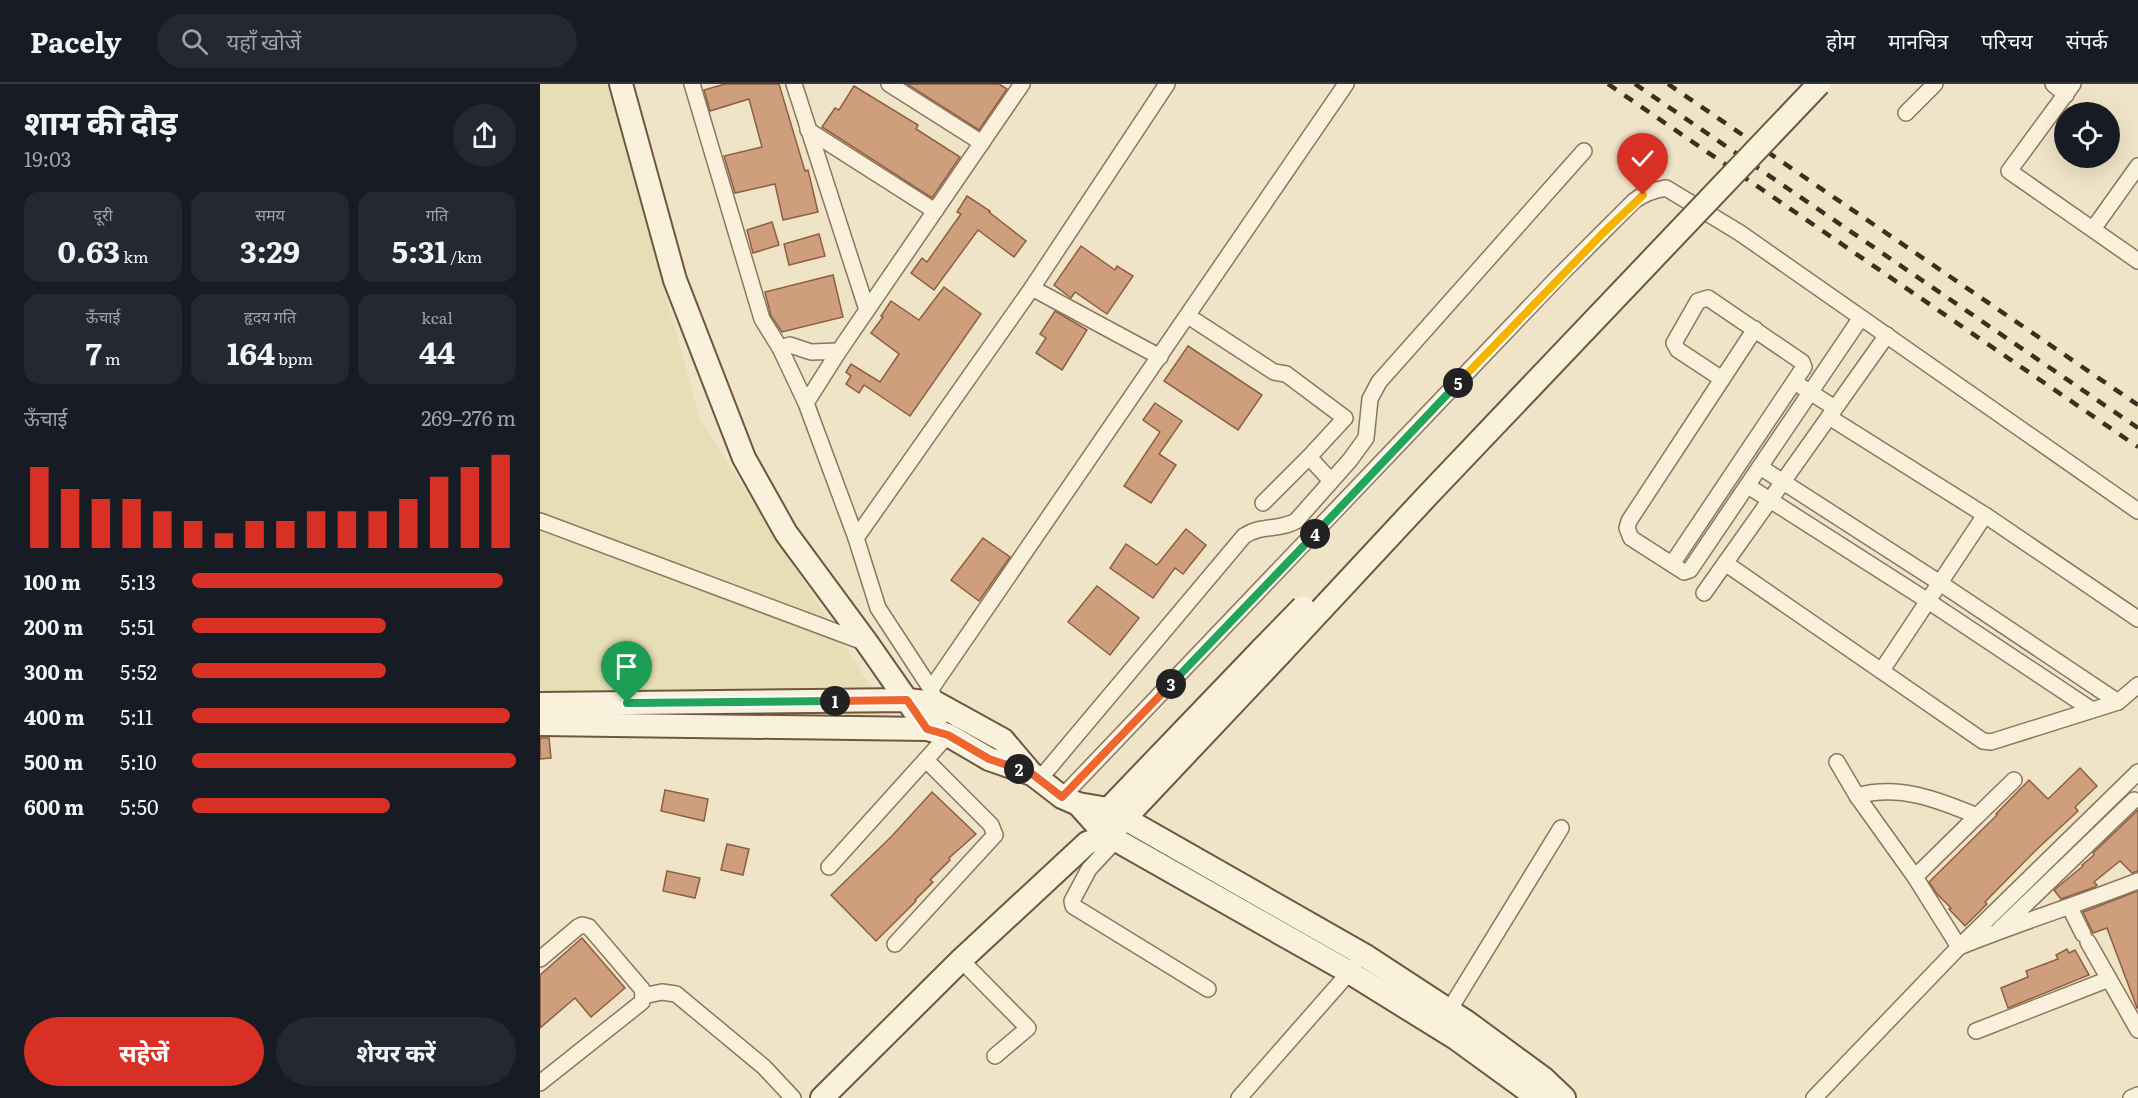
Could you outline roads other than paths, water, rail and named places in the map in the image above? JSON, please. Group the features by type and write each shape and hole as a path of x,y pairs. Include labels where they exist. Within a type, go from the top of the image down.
{"street":[{"path":"621,84 675,280 744,458 786,533 907,700 938,732 989,759 1035,777 1070,801 1106,832 1348,972 1444,1019 1530,1068 1564,1098"},
{"path":"692,84 762,319 780,348 806,403 856,538 878,608 934,696 1003,740 1035,777"},
{"path":"794,84 867,310"},
{"path":"889,84 982,143"},
{"path":"806,403 839,351 1022,84"},
{"path":"856,538 1032,288 1167,84"},
{"path":"829,867 926,760 938,732 934,696 1160,357 1346,84"},
{"path":"822,1098 961,960 1106,832 1661,228 1802,84"},
{"path":"1271,652 1427,496 1819,84"},
{"path":"1906,113 1935,84"},
{"path":"2053,84 2070,90 2009,171 2138,261"},
{"path":"808,130 935,212"},
{"path":"1035,777 1244,536 1263,527 1284,526 1296,521 1354,455 1366,438 1370,399 1379,382 1584,151"},
{"path":"2093,229 2138,166"},
{"path":"1070,801 1344,504 1560,275 1634,201 1653,190 1666,188 1730,227 2138,511"},
{"path":"1032,288 1160,357"},
{"path":"1672,564 1804,367 1802,362 1708,298 1698,301 1674,344 1678,350 1722,379"},
{"path":"1188,316 1274,372 1286,374 1346,418 1263,503"},
{"path":"1755,329 1629,521 1627,528 1631,538 1684,572 1690,570 1860,319"},
{"path":"1704,593 1887,335"},
{"path":"780,348 790,345 811,352 839,351"},
{"path":"1794,382 1810,392 1832,413 2138,619"},
{"path":"1309,457 1344,504"},
{"path":"1760,467 1940,583 2118,702"},
{"path":"1748,486 1928,601 2092,710"},
{"path":"1882,670 1985,515"},
{"path":"540,521 867,643"},
{"path":"1725,563 1983,741 1991,742 2118,702 2138,685"},
{"path":"540,704 907,700 934,696"},
{"path":"540,724 938,732"},
{"path":"895,944 995,835 991,825 926,760"},
{"path":"1837,762 1857,796 1915,877 1959,947"},
{"path":"1814,1098 1959,947 2138,772"},
{"path":"1915,877 2014,780"},
{"path":"1998,932 2136,798 2121,789"},
{"path":"1857,796 1874,791 1902,792 1943,802 1977,816"},
{"path":"1444,1019 1561,828"},
{"path":"1106,832 1072,902 1073,906 1208,989"},
{"path":"1106,832 1364,955 1444,1019 1475,1052 1538,1098"},
{"path":"1959,947 2070,908 2138,881"},
{"path":"2070,908 2085,938 2136,1022"},
{"path":"540,959 578,927 582,925 589,927 642,989 643,996 642,1002 540,1083"},
{"path":"1239,1098 1364,955"},
{"path":"961,960 1028,1028 994,1056"},
{"path":"1976,1031 2109,979"},
{"path":"643,996 662,992 676,994 764,1067 793,1098"},
{"path":"2131,1098 2138,1095"}],"railway":[{"path":"1608,84 2138,447"},
{"path":"1635,84 2138,428"},
{"path":"1668,84 2138,405"}]}
